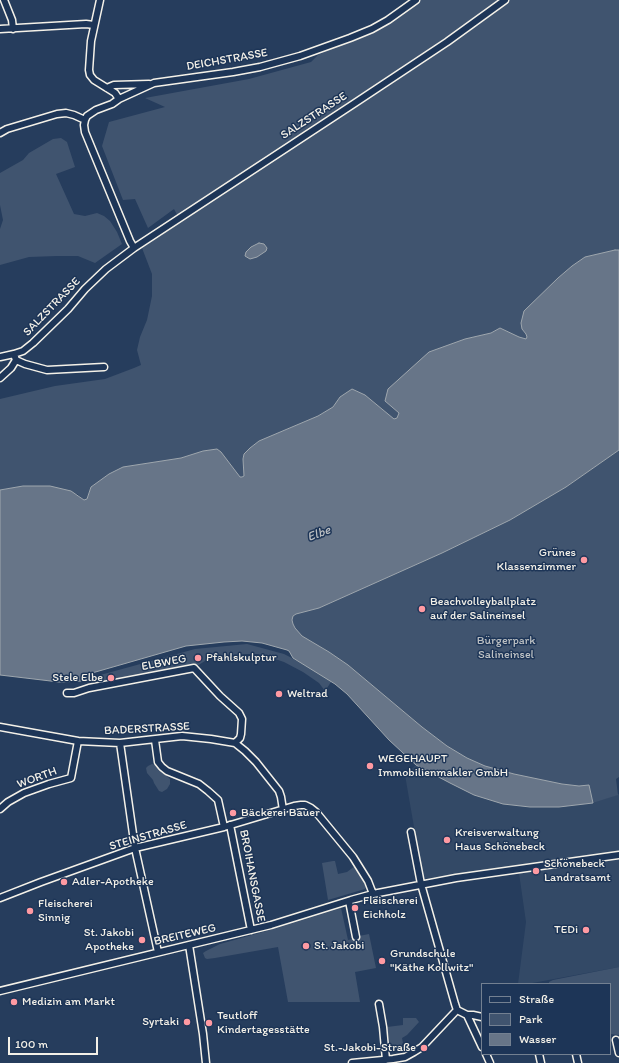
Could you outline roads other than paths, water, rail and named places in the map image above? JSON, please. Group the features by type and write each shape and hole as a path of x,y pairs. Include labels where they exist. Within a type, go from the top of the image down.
{"street":[{"path":"4,0 12,20 13,29"},
{"path":"100,0 94,25 89,70 90,75 94,80 115,93 119,99"},
{"name":"DEICHSTRASSE","path":"85,120 90,113 154,84 260,67 300,56 343,41 372,29 388,20 416,0"},
{"name":"SALZSTRASSE","path":"0,357 15,357 33,343 106,269 134,248 435,50 505,0"},
{"path":"0,29 86,24 94,25"},
{"path":"107,88 114,85 154,84"},
{"path":"0,133 57,114 66,113 85,120 85,132 134,248"},
{"path":"0,378 11,368 15,357 25,364 47,370 104,367"},
{"name":"ELBWEG","path":"67,693 74,693 89,688 194,668 220,696 239,713 242,719 241,734 240,738 235,743"},
{"name":"BADERSTRASSE","path":"0,727 78,741 120,743 182,736 235,743"},
{"name":"BROIHANSGASSE","path":"155,740 158,762 162,767 167,771 199,784 218,800 227,826 251,930"},
{"name":"WORTH","path":"0,809 8,802 24,793 71,778 78,741"},
{"path":"120,743 135,848 158,952"},
{"path":"235,743 256,762 279,791 283,810"},
{"name":"STEINSTRASSE","path":"0,898 135,848 227,826 294,806 304,805 316,812 353,857 368,881 373,894"},
{"path":"411,832 421,884 457,1010 467,1015 481,1017"},
{"name":"BREITEWEG","path":"0,991 278,923 373,894 463,877 619,855"},
{"path":"349,901 356,937"},
{"path":"189,945 206,1063"},
{"path":"379,1004 386,1060"},
{"path":"352,1063 405,1057 418,1050 457,1010"},
{"path":"467,1015 481,1045"},
{"path":"615,1040 619,1054"}],"water":[{"path":"259,243 264,244 267,248 266,251 257,257 250,259 245,256 246,252 251,247"},
{"name":"Elbe","path":"619,250 619,450 566,487 510,520 442,553 319,608 296,614 293,616 292,620 295,628 302,636 348,665 447,746 467,758 485,766 514,774 562,784 579,786 589,785 593,803 559,807 530,807 503,804 474,795 416,765 389,740 347,694 335,684 293,658 289,651 262,643 242,641 186,646 89,674 85,680 82,681 59,682 0,675 0,490 23,486 50,486 71,491 84,500 87,499 91,487 109,474 123,467 181,458 203,451 217,449 240,477 242,477 244,476 244,454 250,448 259,441 318,416 333,407 340,397 352,389 365,395 394,419 397,418 399,413 385,401 388,389 429,352 465,339 491,333 500,328 526,339 527,337 522,329 521,323 524,311 558,278 585,257"}],"place":[{"name":"Grünes Klassenzimmer","path":"584,560"},
{"name":"Beachvolleyballplatz auf der Salineinsel","path":"422,609"},
{"name":"Pfahlskulptur","path":"198,658"},
{"name":"Stele Elbe","path":"111,678"},
{"name":"Weltrad","path":"279,694"},
{"name":"WEGEHAUPT Immobilienmakler GmbH","path":"370,766"},
{"name":"Bäckerei Bauer","path":"233,813"},
{"name":"Kreisverwaltung Haus Schönebeck","path":"447,840"},
{"name":"Schönebeck Landratsamt","path":"536,871"},
{"name":"Adler-Apotheke","path":"64,882"},
{"name":"Fleischerei Eichholz","path":"355,908"},
{"name":"Fleischerei Sinnig","path":"30,911"},
{"name":"TEDi","path":"586,930"},
{"name":"St. Jakobi Apotheke","path":"142,940"},
{"name":"St. Jakobi","path":"306,946"},
{"name":"Grundschule \"Käthe Kollwitz\"","path":"382,961"},
{"name":"Medizin am Markt","path":"14,1002"},
{"name":"Syrtaki","path":"187,1022"},
{"name":"Teutloff Kindertagesstätte","path":"209,1023"},
{"name":"St.-Jakobi-Straße","path":"424,1048"}],"park label":[{"name":"Bürgerpark Salineinsel","path":"506,648"}]}
